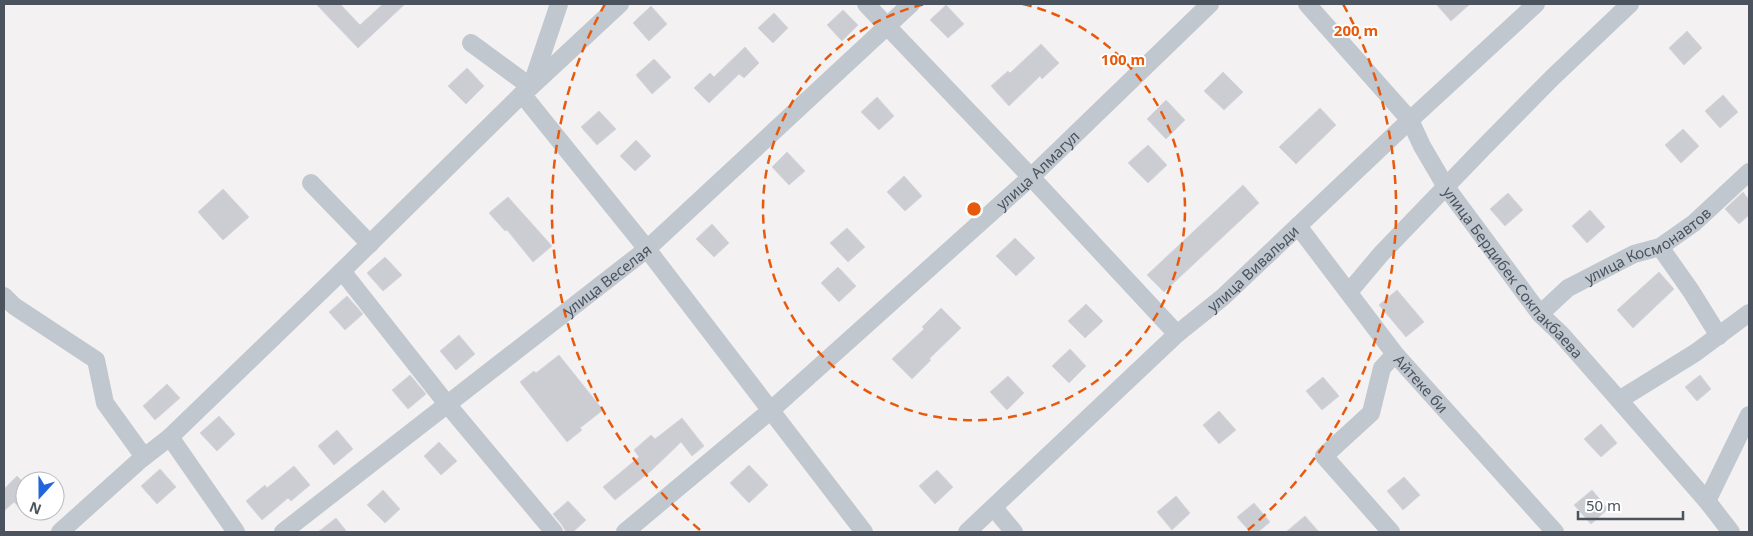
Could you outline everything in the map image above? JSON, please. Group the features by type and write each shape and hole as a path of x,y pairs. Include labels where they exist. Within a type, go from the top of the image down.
{"street":[{"path":"526,90 559,4"},
{"path":"60,532 144,457 170,437 526,90 620,4"},
{"path":"866,4 1031,176 1177,334"},
{"name":"улица Веселая","path":"283,532 647,249 911,4"},
{"name":"улица Алмагул","path":"625,532 770,411 1031,176 1210,4"},
{"name":"улица Бердибек Сокпакбаева","path":"1307,4 1410,120 1422,146 1446,187 1540,314 1561,334 1619,400 1707,501 1731,532"},
{"name":"улица Вивальди","path":"967,532 1177,334 1223,297 1536,4"},
{"path":"1348,292 1381,254 1552,78 1630,4"},
{"path":"471,43 526,90 864,532"},
{"name":"улица Космонавтов","path":"1540,314 1568,288 1634,254 1660,247 1694,223 1749,172"},
{"path":"311,183 370,244"},
{"name":"Айтеке би","path":"1298,226 1395,354 1555,532"},
{"path":"1660,247 1691,291 1719,336"},
{"path":"342,271 447,404 554,532"},
{"path":"4,296 14,306 96,360 105,402 144,457"},
{"path":"1619,400 1719,336 1749,313"},
{"path":"1391,532 1324,456 1371,413 1382,368 1395,354"},
{"path":"1707,501 1749,415"},
{"path":"170,437 236,532"},
{"path":"994,508 1014,532"}],"building":[{"path":"316,4 340,4 360,25 383,4 405,4 358,48"},
{"path":"1436,4 1470,4 1451,21"},
{"path":"946,5 964,24 948,38 930,20"},
{"path":"651,6 667,24 649,41 633,23"},
{"path":"843,10 858,25 842,41 827,25"},
{"path":"774,13 788,28 773,43 758,28"},
{"path":"1687,31 1702,48 1684,65 1669,48"},
{"path":"1041,44 1059,63 1042,79 1040,76 1009,106 991,86 1008,71 1010,73"},
{"path":"745,47 759,63 744,78 739,74 709,103 694,88 710,73 714,77"},
{"path":"654,59 671,77 652,94 636,75"},
{"path":"467,68 484,86 466,104 448,86"},
{"path":"1223,72 1243,92 1224,110 1204,91"},
{"path":"1723,95 1738,112 1720,128 1705,111"},
{"path":"877,97 894,116 879,130 861,112"},
{"path":"1166,100 1185,120 1166,139 1147,119"},
{"path":"1320,108 1336,125 1296,164 1279,147"},
{"path":"599,111 616,129 597,145 581,127"},
{"path":"1683,129 1699,146 1681,163 1665,145"},
{"path":"636,140 651,156 635,171 620,156"},
{"path":"1148,145 1167,165 1148,183 1128,163"},
{"path":"787,152 805,171 789,185 772,167"},
{"path":"904,176 922,196 905,211 887,192"},
{"path":"1243,185 1259,203 1164,292 1147,275"},
{"path":"223,189 249,217 223,240 198,212"},
{"path":"1743,192 1749,200 1749,215 1739,224 1725,209"},
{"path":"1508,193 1523,210 1505,226 1490,209"},
{"path":"508,197 552,246 533,262 507,230 505,231 489,213"},
{"path":"1590,210 1605,227 1587,243 1572,226"},
{"path":"712,224 729,243 714,257 696,239"},
{"path":"847,228 865,247 848,262 830,243"},
{"path":"1015,238 1035,258 1016,276 996,256"},
{"path":"385,257 402,275 383,291 367,273"},
{"path":"838,267 856,286 839,302 821,283"},
{"path":"1659,272 1674,289 1633,328 1617,310"},
{"path":"1397,290 1424,322 1406,337 1379,305"},
{"path":"347,296 363,314 345,330 329,312"},
{"path":"1086,304 1103,321 1085,338 1068,321"},
{"path":"941,308 961,328 929,359 931,360 912,379 892,359 924,329 922,327"},
{"path":"459,335 475,354 456,370 440,351"},
{"path":"1070,349 1086,366 1069,383 1052,366"},
{"path":"559,355 603,410 580,428 582,430 567,442 520,382 534,371 536,373"},
{"path":"410,375 426,394 408,409 392,390"},
{"path":"1700,375 1711,389 1697,401 1685,387"},
{"path":"1008,376 1024,393 1007,410 990,392"},
{"path":"1323,377 1339,396 1322,410 1306,391"},
{"path":"167,384 180,398 155,420 143,406"},
{"path":"1219,411 1236,430 1219,444 1203,425"},
{"path":"219,416 235,434 217,451 200,433"},
{"path":"682,418 704,446 692,456 681,442 652,470 615,500 603,487 639,457 634,450 651,435 655,439"},
{"path":"1601,424 1617,443 1601,457 1584,439"},
{"path":"337,430 353,449 334,465 318,446"},
{"path":"439,442 457,461 441,475 424,456"},
{"path":"749,465 768,485 749,503 730,483"},
{"path":"294,466 310,485 291,501 288,498 262,520 246,501 265,485 267,488"},
{"path":"160,469 176,487 157,504 141,486"},
{"path":"937,470 953,487 935,504 919,486"},
{"path":"1404,477 1420,495 1403,510 1387,491"},
{"path":"15,478 15,503 4,511 4,489"},
{"path":"383,490 400,509 385,523 367,505"},
{"path":"1592,490 1608,509 1591,524 1574,505"},
{"path":"1176,496 1190,513 1172,530 1157,512"},
{"path":"568,501 586,520 573,532 566,532 553,514"},
{"path":"1254,503 1270,522 1258,532 1250,532 1237,517"},
{"path":"1305,516 1319,532 1286,532"},
{"path":"336,518 347,532 318,532"}]}
